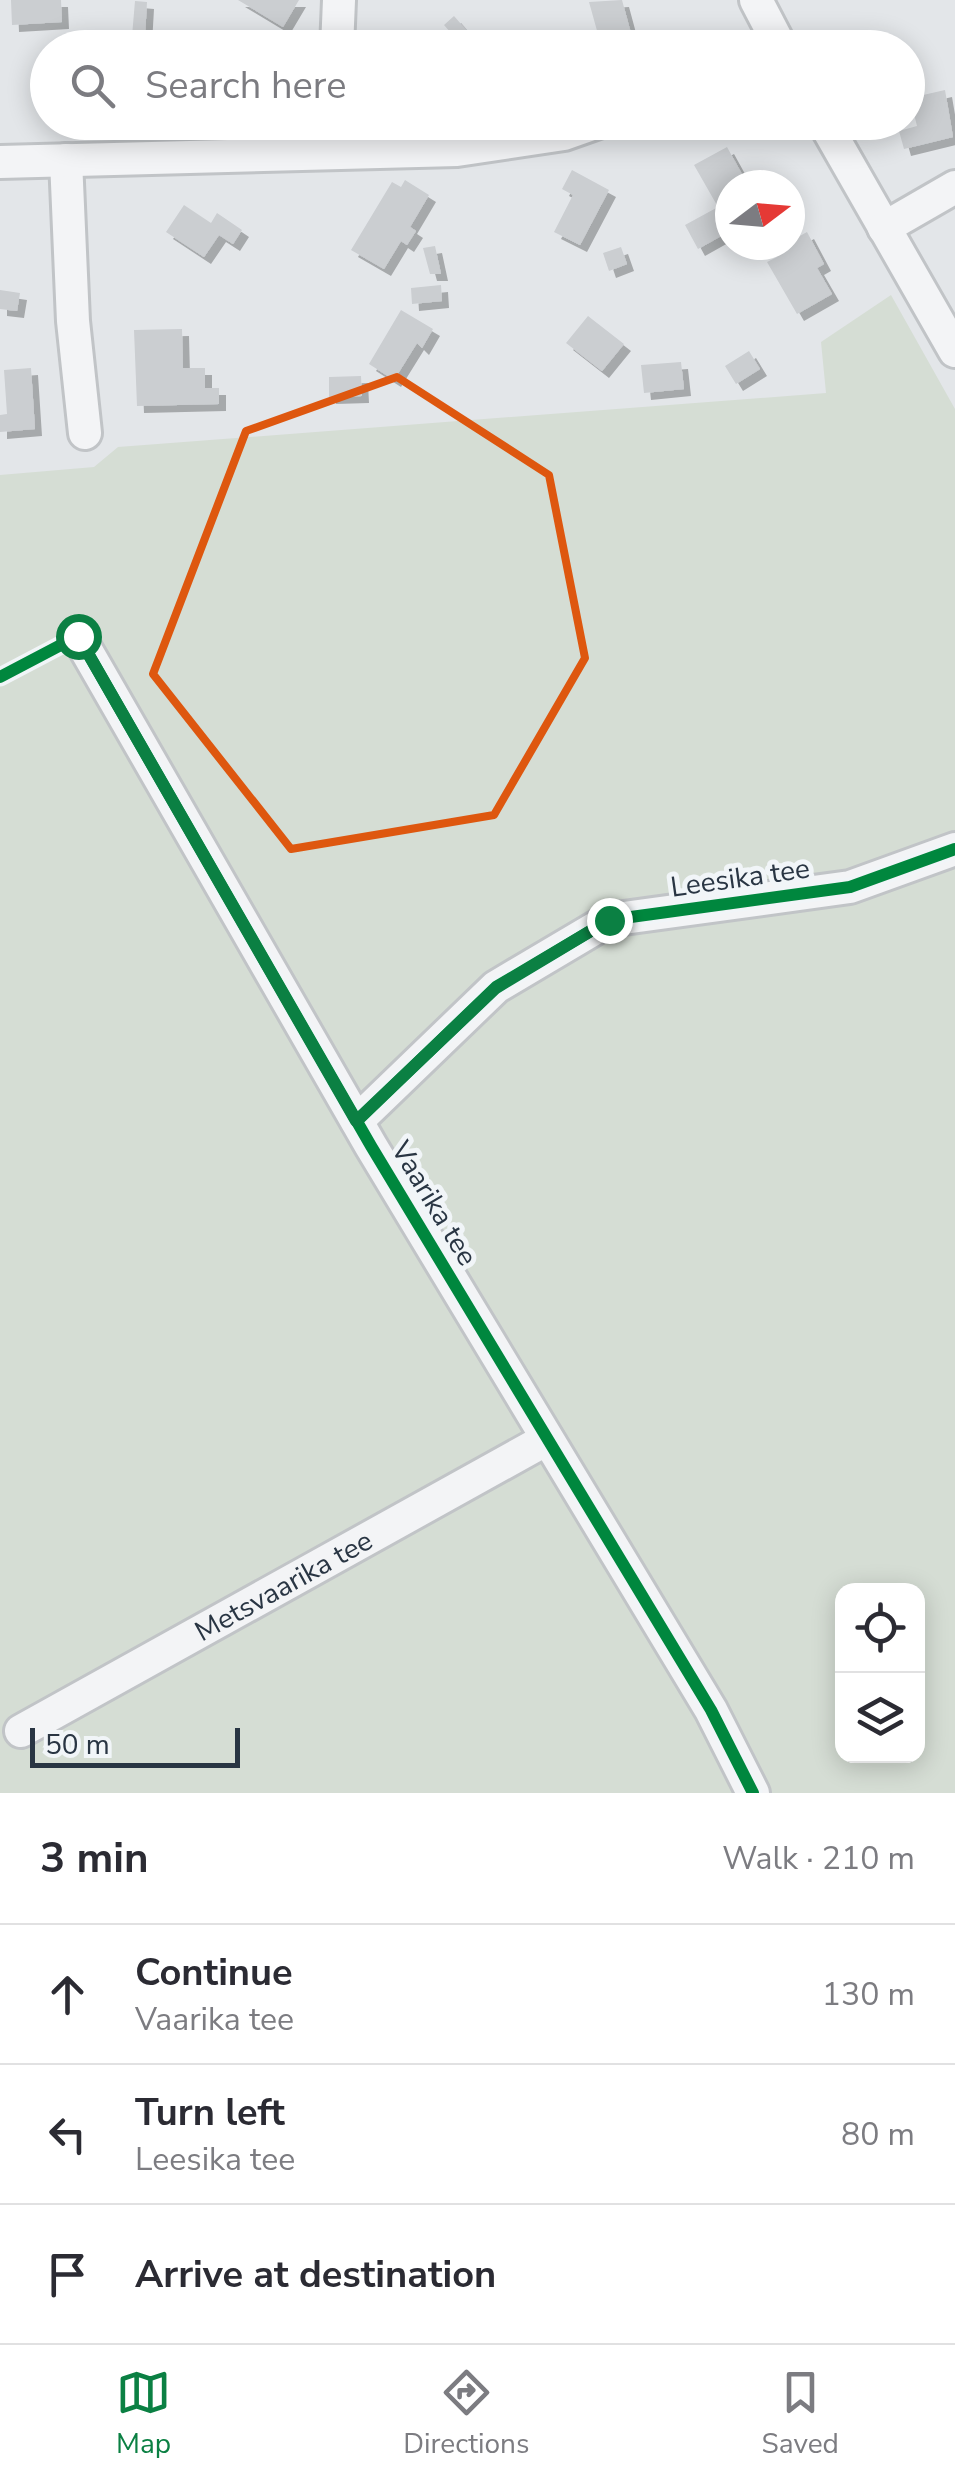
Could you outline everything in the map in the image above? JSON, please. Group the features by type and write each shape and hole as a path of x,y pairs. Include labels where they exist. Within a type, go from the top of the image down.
{"street":[{"path":"338,30 339,0"},
{"path":"756,0 772,30"},
{"path":"0,162 321,140"},
{"path":"345,140 458,150 524,140"},
{"path":"834,140 955,350"},
{"path":"66,160 73,321 85,433"},
{"path":"884,228 955,187"},
{"name":"Vaarika tee","path":"78,636 356,1121 711,1710 753,1793"},
{"name":"Leesika tee","path":"356,1121 496,988 609,920 850,887 955,849"},
{"name":"Metsvaarika tee","path":"22,1732 547,1438"}],"highlighted area":[{"path":"397,377 549,475 585,658 494,815 291,849 153,674 246,431"}],"shaded area":[{"path":"891,295 955,409 955,1793 0,1793 0,475 94,467 118,447 826,393 821,342"}],"building":[{"path":"11,0 61,0 62,22 12,25"},
{"path":"238,0 299,0 283,27"},
{"path":"622,0 630,30 597,30 589,2"},
{"path":"135,1 147,2 145,30 133,30"},
{"path":"454,16 466,30 448,30 444,25"},
{"path":"945,90 953,137 904,149 902,140 925,140 925,95"},
{"path":"727,147 740,170 715,170 715,202 694,165"},
{"path":"572,170 609,190 580,245 554,232 573,195 562,189"},
{"path":"405,180 429,195 410,227 416,231 407,245 401,241 384,269 351,250 392,182 401,187"},
{"path":"184,205 211,223 217,213 242,230 233,244 219,235 204,257 166,232"},
{"path":"715,209 715,239 698,249 685,225"},
{"path":"805,233 824,264 817,268 832,294 797,314 767,262 805,260"},
{"path":"435,246 441,274 430,274 423,248"},
{"path":"621,247 627,264 609,271 603,253"},
{"path":"441,285 442,301 412,304 411,288"},
{"path":"0,290 20,293 17,311 0,309"},
{"path":"401,310 433,329 422,348 417,343 394,380 369,364"},
{"path":"588,316 624,344 602,371 566,343"},
{"path":"182,329 183,368 205,368 205,388 219,388 219,404 137,406 134,330"},
{"path":"749,351 760,369 736,384 725,366"},
{"path":"681,362 684,389 644,393 641,365"},
{"path":"31,368 35,429 0,432 0,415 7,414 4,370"},
{"path":"361,376 362,396 329,397 329,377"}],"cycle path":[{"path":"0,677 78,636 371,1146 711,1710 753,1793"},
{"path":"357,1121 496,987 609,920 850,887 955,849"}],"route":[{"path":"78,636 356,1121 496,988 609,920"}]}
